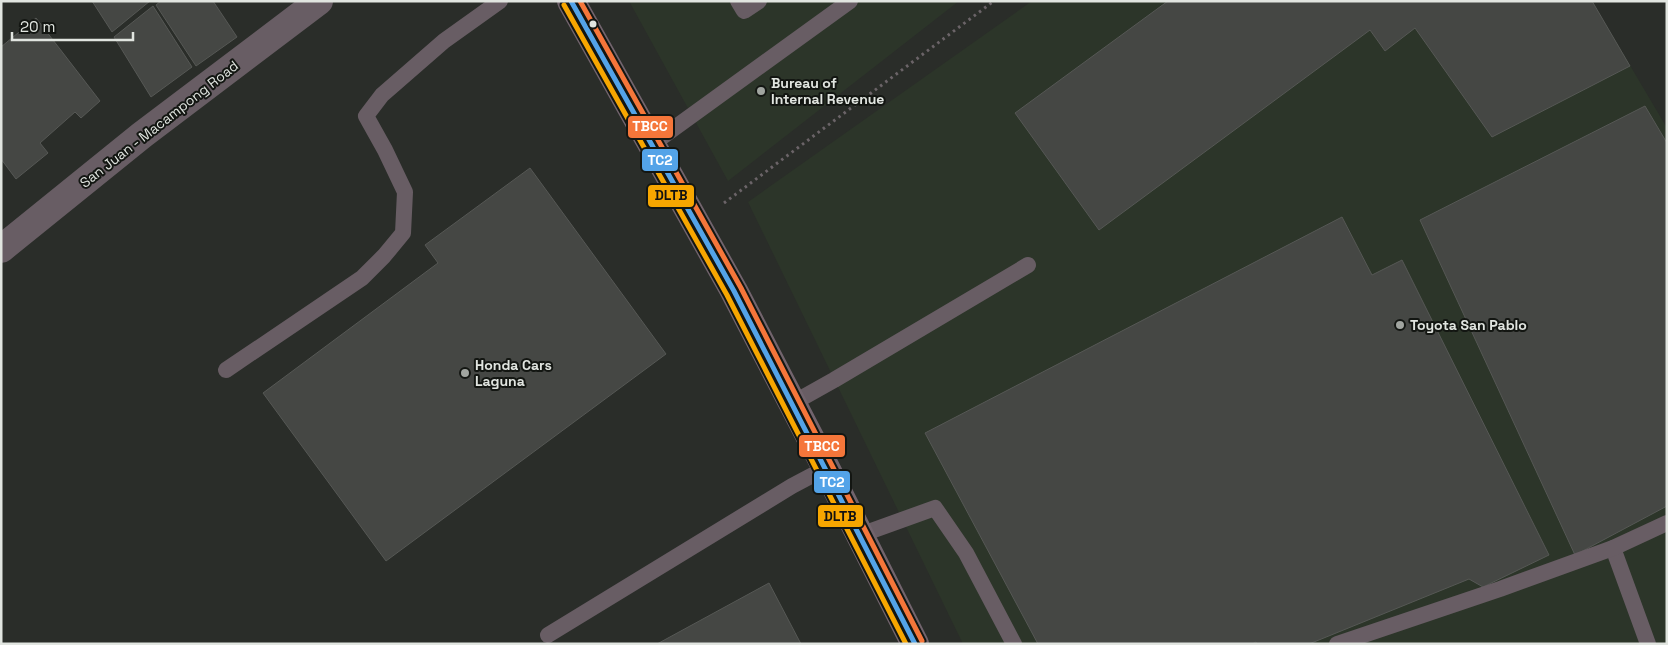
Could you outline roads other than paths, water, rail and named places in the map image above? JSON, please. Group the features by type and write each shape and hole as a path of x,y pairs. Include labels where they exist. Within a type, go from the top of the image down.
{"main road":[{"path":"571,1 734,291 915,644"}],"street":[{"name":"San Juan - Macampong Road","path":"1,249 142,135 319,1"}],"lane":[{"path":"226,370 362,278 384,256 402,233 405,192 366,116 382,95 444,42 500,1"},
{"path":"738,1 744,11 759,1"},
{"path":"652,144 850,1"},
{"path":"792,403 1028,265"},
{"path":"548,635 792,486 826,468"},
{"path":"860,535 935,508 966,553 1014,644"},
{"path":"1337,644 1500,589 1613,548 1667,523"},
{"path":"1613,548 1648,644"}],"place":[{"name":"Bureau of Internal Revenue","path":"761,91"},
{"name":"Toyota San Pablo","path":"1400,325"},
{"name":"Honda Cars Laguna","path":"465,373"}]}
